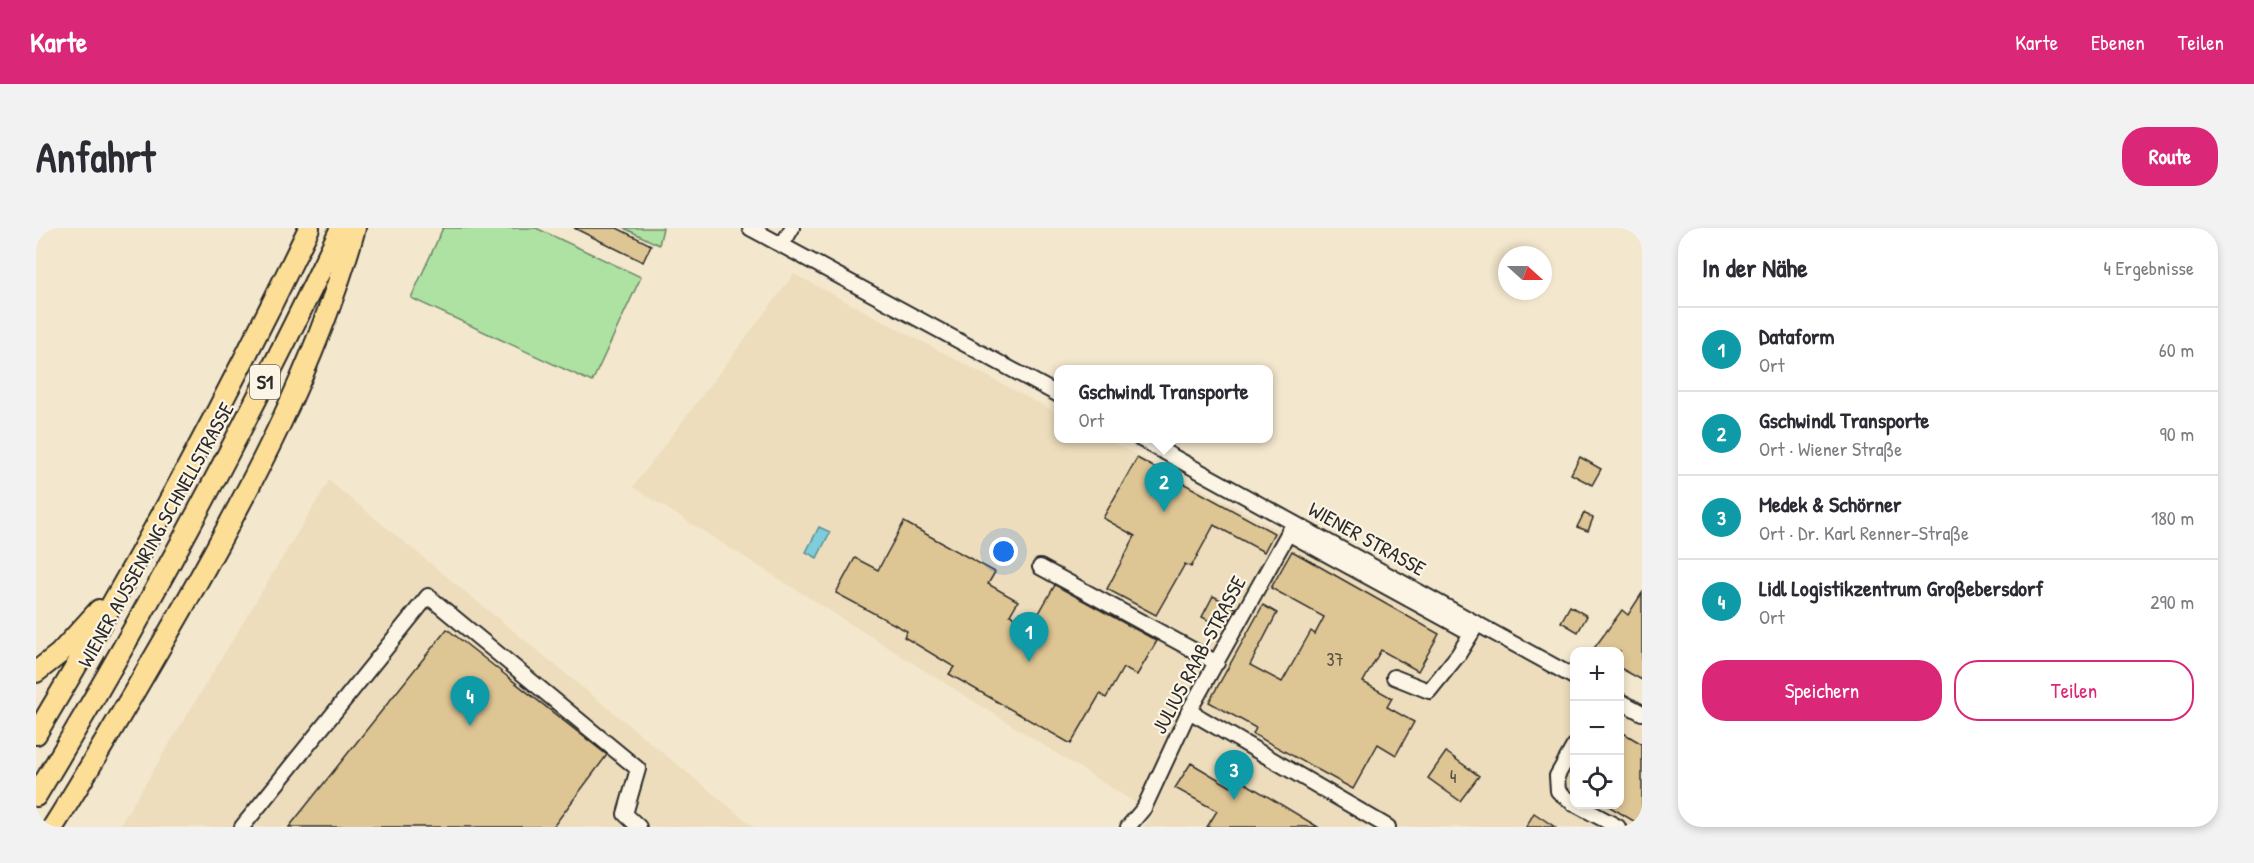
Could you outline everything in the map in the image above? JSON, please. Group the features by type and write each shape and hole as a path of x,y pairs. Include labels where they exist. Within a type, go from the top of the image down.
{"highway":[{"name":"WIENER AUSSENRING SCHNELLSTRASSE","path":"36,734 125,582 228,390 309,228"},
{"name":"WIENER AUSSENRING SCHNELLSTRASSE","path":"36,796 121,652 186,534 249,414 341,228"},
{"path":"53,827 153,660 248,489 278,429 322,325 356,228"},
{"path":"36,672 70,642 125,582"}],"street":[{"path":"750,228 1054,392"},
{"path":"782,245 792,228"},
{"name":"WIENER STRASSE","path":"1147,443 1291,528 1474,628 1570,675"},
{"name":"JULIUS RAAB-STRASSE","path":"1128,827 1144,808 1189,711 1291,528"},
{"path":"1040,567 1217,663"},
{"path":"242,827 428,596 638,768 625,814 639,827"},
{"path":"1394,677 1429,691 1458,655 1474,628"},
{"path":"1624,703 1642,713"},
{"path":"1189,711 1388,827"},
{"path":"1570,754 1557,776 1558,791 1570,802"},
{"path":"1584,809 1618,827"}],"shaded area":[{"path":"794,274 1054,411 1054,443 1114,443 1570,684 1570,809 1624,809 1624,712 1642,722 1642,827 1143,827 1153,814 633,487"},
{"path":"329,481 754,827 119,827"}],"green space":[{"path":"443,228 536,228 641,277 592,382 411,298"},
{"path":"624,228 663,228 659,245"}],"water":[{"path":"819,527 830,532 817,558 806,552"}],"building":[{"path":"574,228 617,228 651,245 643,262"},
{"path":"1580,457 1601,469 1592,485 1571,474"},
{"path":"1137,458 1274,533 1264,552 1214,525 1191,567 1185,564 1156,615 1107,589 1135,536 1103,518"},
{"path":"1584,513 1593,518 1588,531 1577,527"},
{"path":"904,522 995,572 988,584 1018,601 1010,615 1031,627 1055,585 1157,641 1137,675 1123,668 1106,698 1100,694 1071,744 949,674 954,667 904,637 907,631 836,593 855,558 878,570"},
{"path":"1292,551 1439,634 1418,671 1381,650 1363,682 1392,698 1387,707 1414,722 1396,755 1378,744 1353,789 1253,734 1256,728 1209,702 1263,605 1277,613 1250,665 1282,682 1311,631 1315,634 1324,617 1271,588"},
{"path":"1642,593 1642,680 1624,670 1624,647 1595,647 1622,610 1628,615"},
{"path":"1213,596 1236,608 1225,629 1202,617"},
{"path":"1570,606 1587,616 1578,632 1561,622"},
{"path":"447,629 607,755 553,827 289,827"},
{"path":"1624,733 1642,744 1642,826 1613,809 1624,809"},
{"path":"1446,752 1479,776 1460,801 1428,778"},
{"path":"1191,763 1231,787 1237,778 1318,827 1207,827 1217,811 1175,788"},
{"path":"1534,813 1555,827 1526,827"}],"place":[{"name":"Gschwindl Transporte","path":"1164,512"},
{"name":"Dataform","path":"1029,662"},
{"name":"Lidl Logistikzentrum Großebersdorf","path":"470,726"},
{"name":"Medek & Schörner","path":"1234,800"}]}
